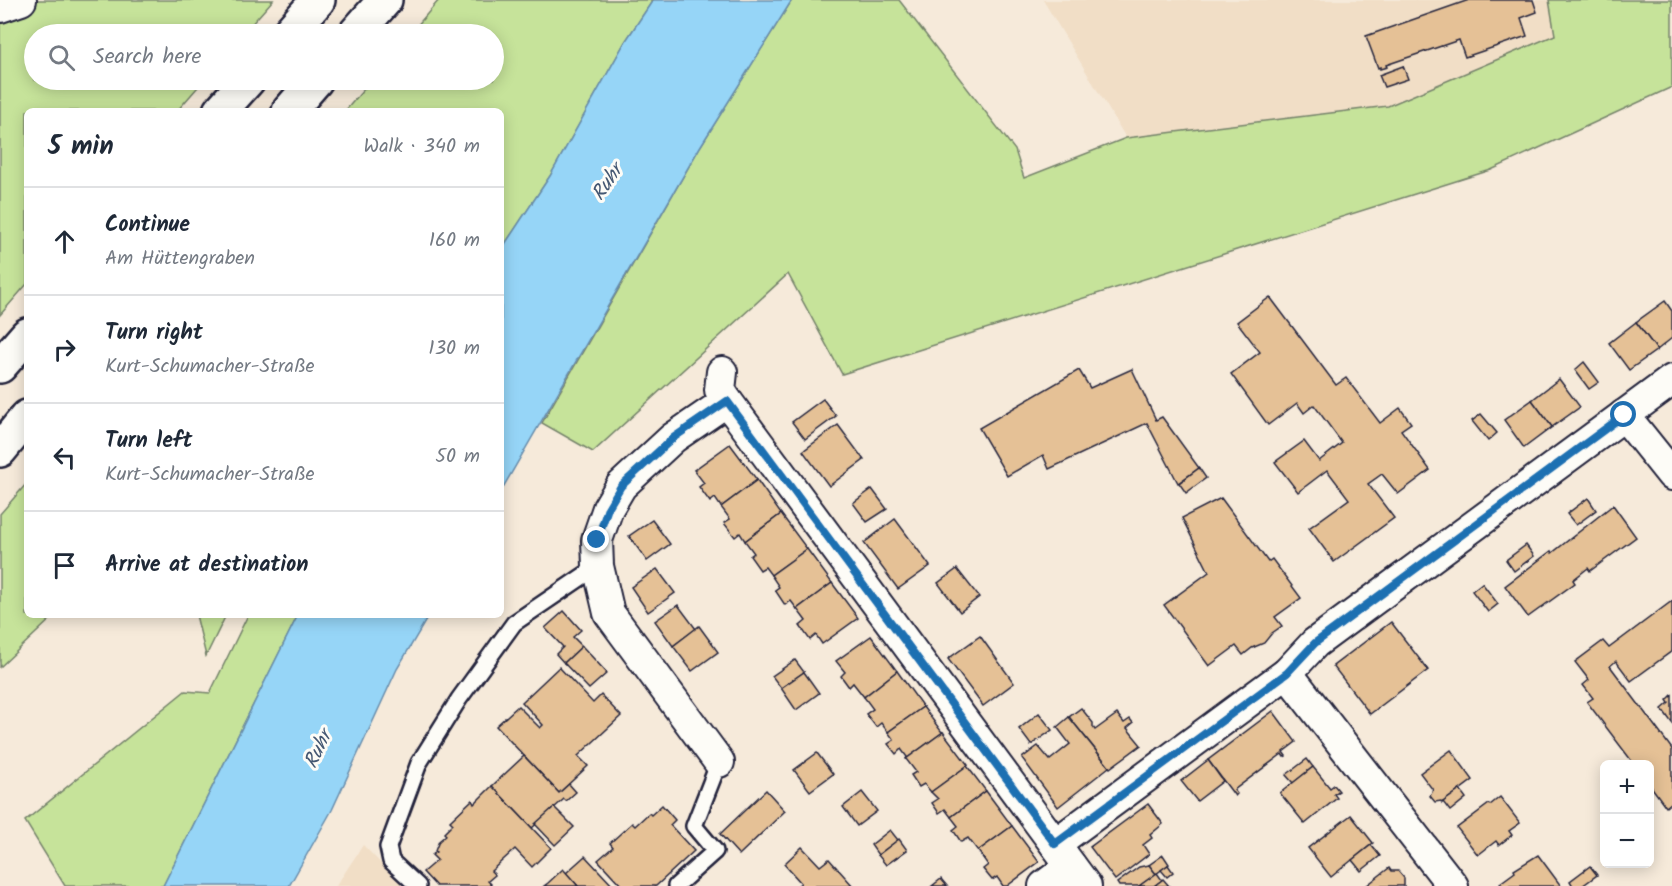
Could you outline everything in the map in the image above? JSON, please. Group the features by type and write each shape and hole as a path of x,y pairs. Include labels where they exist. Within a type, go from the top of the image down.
{"highway":[{"path":"297,24 318,0"},
{"path":"364,24 385,0"},
{"path":"223,108 239,90"},
{"path":"292,108 307,90"},
{"path":"0,366 24,338"},
{"path":"0,450 24,421"}],"street":[{"path":"0,7 21,0"},
{"path":"723,372 720,390 727,401 1071,865"},
{"path":"1044,886 1071,865 1287,673 1315,643 1672,380"},
{"path":"719,762 609,613 598,566 597,540 608,508 621,486 673,438 727,401"},
{"path":"1624,415 1672,475"},
{"path":"1287,673 1453,886"}],"lane":[{"path":"418,886 392,861 388,847 419,763 459,699 514,623 598,566"},
{"path":"676,886 715,850 694,826 719,762"}],"shaded area":[{"path":"1043,0 1549,0 1555,35 1388,106 1126,138"},
{"path":"363,845 403,886 336,886"}],"green space":[{"path":"35,0 273,0 252,24 24,24 24,90 195,90 180,108 24,108 24,287 0,315 0,12"},
{"path":"439,0 653,0 625,42 550,176 504,245 504,108 348,108 363,90 504,90 504,24 419,24"},
{"path":"792,0 899,0 1015,150 1024,178 1126,138 1388,106 1555,35 1549,0 1672,0 1672,87 1491,170 842,374 788,274 593,452 542,423 700,147"},
{"path":"24,486 24,618 52,618 0,667 0,514"},
{"path":"197,618 225,618 206,656"},
{"path":"247,618 297,618 163,886 65,886 25,821 185,691 210,693"}],"water":[{"name":"Ruhr","path":"653,0 792,0 700,147 504,486 504,245 550,176 625,42"},
{"name":"Ruhr","path":"297,618 427,618 397,669 332,810 289,886 163,886"}],"building":[{"path":"1469,0 1533,0 1537,12 1521,18 1527,36 1465,57 1459,40 1386,65 1387,67 1378,68 1366,36"},
{"path":"1403,66 1408,79 1384,87 1379,75"},
{"path":"1270,297 1336,385 1346,378 1380,423 1400,408 1411,423 1401,430 1430,470 1398,494 1382,474 1368,484 1394,518 1334,562 1309,528 1349,499 1327,470 1298,492 1275,462 1304,441 1319,461 1342,443 1314,405 1304,413 1297,403 1268,425 1231,374 1260,352 1237,322"},
{"path":"1665,301 1672,311 1672,338 1657,350 1636,322"},
{"path":"1636,322 1657,350 1629,370 1609,343"},
{"path":"1584,362 1599,382 1589,389 1575,370"},
{"path":"1132,369 1156,420 1162,417 1199,468 1178,483 1147,423 1049,469 1043,455 1007,476 979,428 1079,370 1090,388"},
{"path":"1559,379 1580,407 1552,427 1532,400"},
{"path":"823,399 836,416 805,439 792,422"},
{"path":"1532,400 1552,427 1524,448 1504,420"},
{"path":"1481,414 1497,433 1488,441 1472,421"},
{"path":"838,425 864,460 829,486 803,451"},
{"path":"730,444 757,480 721,507 715,498 710,502 699,487 704,483 694,470"},
{"path":"1199,468 1206,478 1186,493 1179,483"},
{"path":"757,480 781,514 745,541 740,533 735,537 724,523 730,519 721,507"},
{"path":"872,489 887,509 867,522 853,503"},
{"path":"1221,498 1268,562 1272,559 1301,598 1275,617 1282,626 1264,643 1243,655 1236,646 1209,666 1164,605 1209,572 1182,518"},
{"path":"1588,498 1596,510 1576,525 1567,514"},
{"path":"1613,505 1636,537 1590,571 1588,568 1573,580 1575,583 1528,617 1505,586 1551,551 1552,553"},
{"path":"781,514 807,549 771,575 765,567 760,570 750,556 754,553 745,541"},
{"path":"895,519 930,566 898,589 864,543"},
{"path":"652,520 670,544 647,561 629,536"},
{"path":"1526,545 1534,556 1514,571 1506,560"},
{"path":"807,549 832,583 797,609 791,601 785,605 775,590 779,587 771,575"},
{"path":"657,569 675,593 648,612 631,587"},
{"path":"957,569 979,597 960,612 938,583"},
{"path":"832,583 858,618 822,644 816,635 810,640 800,626 806,621 797,609"},
{"path":"1482,583 1498,604 1488,612 1472,591"},
{"path":"1672,601 1672,651 1631,681 1616,661 1610,666 1672,749 1672,802 1666,807 1654,790 1654,760 1631,760 1587,702 1593,698 1583,685 1589,680 1575,662 1603,641 1609,648"},
{"path":"678,605 696,629 673,646 655,621"},
{"path":"564,611 581,630 573,637 582,646 564,663 556,654 563,647 545,628"},
{"path":"1391,622 1428,670 1370,714 1333,666"},
{"path":"699,626 718,652 692,671 673,646"},
{"path":"871,636 897,671 864,697 853,683 849,687 841,676 845,672 836,661"},
{"path":"980,636 1014,683 983,706 948,659"},
{"path":"582,646 607,673 589,689 564,663"},
{"path":"795,660 804,672 781,688 772,676"},
{"path":"559,667 593,703 601,695 621,716 578,756 588,766 559,793 496,726 518,706 540,728 543,725 522,702"},
{"path":"897,671 923,707 888,732 881,723 876,727 866,714 873,709 864,697"},
{"path":"804,672 819,693 796,710 781,688"},
{"path":"1672,695 1672,723 1662,709 1669,703 1667,700"},
{"path":"923,707 943,732 906,759 901,749 896,754 888,744 894,740 888,732"},
{"path":"1081,708 1093,723 1095,730 1117,714 1124,723 1130,719 1133,723 1127,728 1141,745 1110,768 1069,717"},
{"path":"1273,711 1296,742 1283,752 1286,756 1282,754 1234,790 1237,794 1235,796 1208,760"},
{"path":"1039,713 1052,730 1031,745 1019,729"},
{"path":"1069,717 1109,767 1058,807 1022,758 1038,746 1050,760 1070,744 1057,727"},
{"path":"943,732 968,765 931,792 924,784 919,787 911,775 916,772 906,759"},
{"path":"1451,750 1473,780 1442,803 1441,801 1435,802 1430,796 1433,790 1420,773"},
{"path":"817,753 833,774 810,791 794,770"},
{"path":"524,756 559,793 569,784 576,792 566,801 564,799 532,828 492,786"},
{"path":"1307,759 1313,767 1293,783 1286,775"},
{"path":"1208,760 1223,781 1197,801 1181,781"},
{"path":"968,765 986,791 951,817 945,809 939,813 932,803 938,799 931,792"},
{"path":"1313,767 1330,788 1334,785 1339,791 1334,794 1337,798 1305,824 1280,793"},
{"path":"492,786 551,848 532,867 515,849 491,871 495,875 488,881 491,884 489,886 436,886 423,872 437,860 432,855 436,852 439,841 446,835 444,833 453,824 450,821 472,800 474,804"},
{"path":"766,790 785,811 739,855 720,834"},
{"path":"1460,790 1466,798 1450,811 1443,802"},
{"path":"986,791 1012,826 978,851 968,838 961,842 953,830 958,826 951,817"},
{"path":"862,792 877,811 857,826 843,807"},
{"path":"1500,797 1520,823 1509,831 1512,835 1499,845 1496,841 1478,855 1457,828"},
{"path":"1148,804 1163,824 1150,835 1152,838 1143,845 1149,854 1115,880 1090,847"},
{"path":"662,805 675,820 670,825 694,851 656,886 622,886 598,860 613,847 610,843 632,823 635,826"},
{"path":"554,807 574,827 555,845 535,824"},
{"path":"1351,815 1373,843 1331,877 1308,848"},
{"path":"1012,826 1039,862 1007,886 1003,886 997,877 992,880 983,869 988,865 978,851"},
{"path":"890,830 898,840 878,855 871,845"},
{"path":"899,839 907,850 886,865 878,855"},
{"path":"1371,845 1380,856 1361,871 1352,860"},
{"path":"802,847 820,866 829,859 853,886 797,886 801,883 784,864"},
{"path":"1163,855 1169,864 1156,874 1149,865"},
{"path":"1538,855 1561,886 1503,886 1500,883 1515,872 1514,870"},
{"path":"585,856 613,886 578,886 566,873"},
{"path":"1149,865 1156,874 1139,886 1119,886 1117,883 1139,867"},
{"path":"1168,865 1173,872 1167,877 1161,870"},
{"path":"1590,866 1597,875 1582,886 1573,886 1570,881"},
{"path":"1389,868 1391,871 1398,871 1404,878 1404,886 1366,886"},
{"path":"563,869 578,886 544,886 548,883"},
{"path":"1157,873 1162,880 1154,886 1139,886"},
{"path":"941,879 947,886 932,886"},
{"path":"1162,880 1169,886 1154,886"}],"route":[{"path":"597,540 608,508 621,486 673,438 727,401 1055,844 1287,673 1315,643 1624,415"}]}
